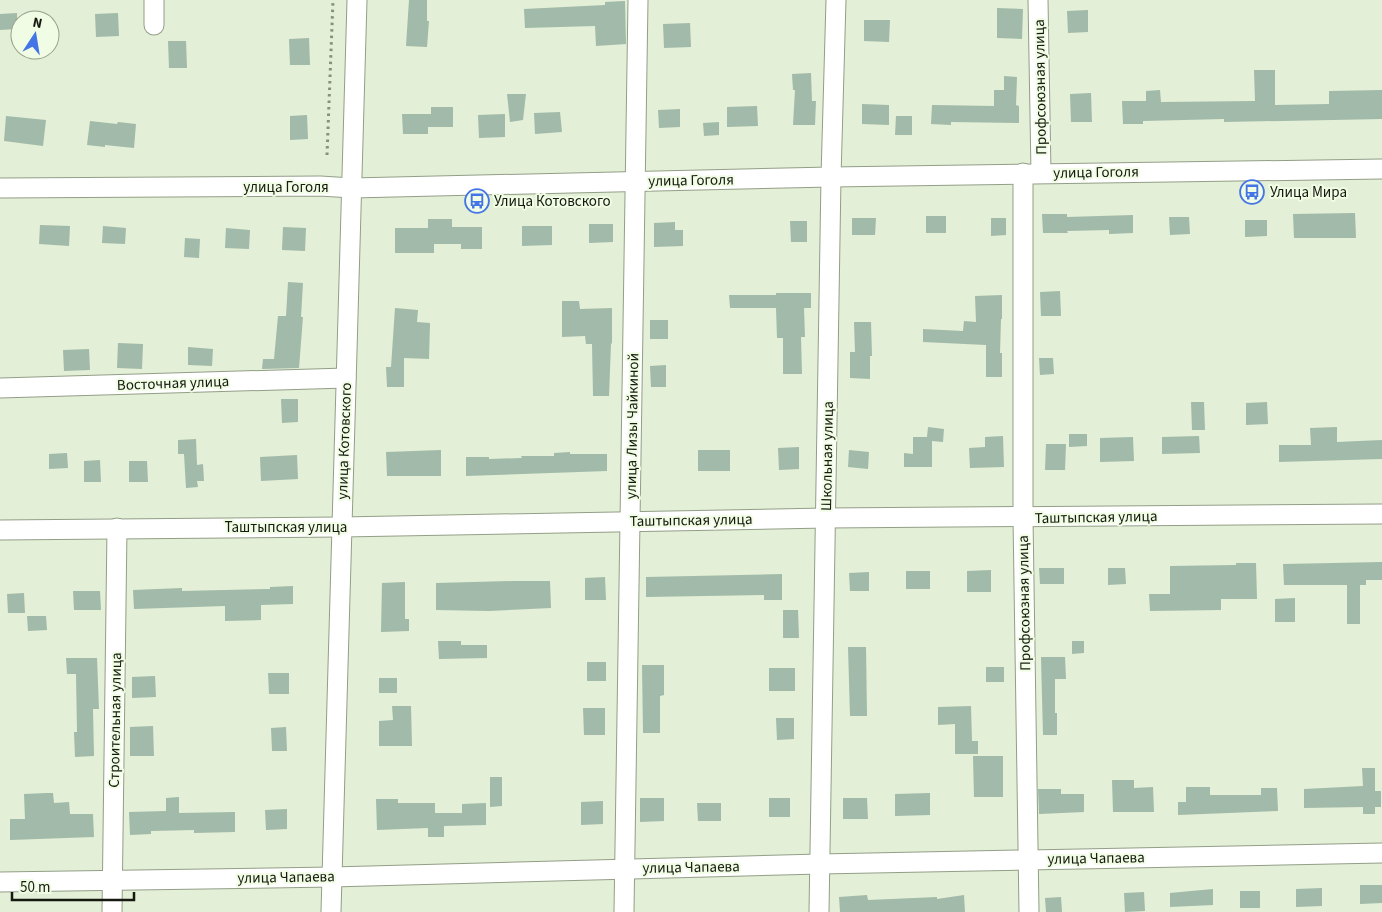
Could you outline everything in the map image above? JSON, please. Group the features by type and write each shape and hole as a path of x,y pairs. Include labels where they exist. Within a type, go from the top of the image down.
{"street":[{"path":"154,0 154,25"},
{"name":"улица Котовского","path":"331,912 357,0"},
{"name":"улица Лизы Чайкиной","path":"624,912 638,0"},
{"name":"Школьная улица","path":"819,912 831,177 836,0"},
{"name":"Профсоюзная улица","path":"1029,912 1023,518 1038,0"},
{"name":"улица Гоголя","path":"0,188 310,186 352,188 1032,173 1382,169"},
{"name":"Восточная улица","path":"0,388 346,378"},
{"name":"Таштыпская улица","path":"0,530 342,527 826,518 1382,514"},
{"name":"Строительная улица","path":"112,912 117,528"},
{"name":"улица Чапаева","path":"0,882 332,877 626,868 1382,853"}],"path":[{"path":"327,156 334,0"}],"building":[{"path":"409,0 427,0 427,21 429,21 427,47 406,46"},
{"path":"625,1 626,44 596,46 595,26 525,28 524,9 605,5 605,2"},
{"path":"997,8 1023,9 1022,39 997,38"},
{"path":"1088,10 1088,32 1068,33 1067,11"},
{"path":"10,13 10,29 0,30 0,14"},
{"path":"118,13 119,36 96,37 95,14"},
{"path":"864,20 890,20 889,42 864,41"},
{"path":"690,23 691,47 664,48 663,24"},
{"path":"309,38 310,65 290,65 289,39"},
{"path":"168,41 186,41 187,68 169,68"},
{"path":"1254,70 1275,70 1275,105 1329,104 1329,91 1382,90 1382,119 1224,122 1224,119 1143,121 1143,124 1123,124 1122,101 1146,101 1146,91 1160,90 1161,102 1255,101"},
{"path":"811,73 812,101 816,101 815,125 793,125 795,90 793,90 792,74"},
{"path":"1004,76 1017,77 1016,105 1019,106 1019,123 951,122 951,125 931,124 932,105 994,106 994,90 1004,90"},
{"path":"1091,93 1092,122 1071,122 1070,94"},
{"path":"507,94 526,94 523,120 510,122"},
{"path":"862,104 889,105 889,125 862,124"},
{"path":"757,106 758,126 727,127 727,107"},
{"path":"431,107 453,107 453,127 428,127 428,134 403,134 402,114 431,114"},
{"path":"680,109 680,127 659,128 658,110"},
{"path":"560,112 562,132 535,134 534,113"},
{"path":"505,114 505,137 479,138 478,115"},
{"path":"307,115 308,139 290,140 290,116"},
{"path":"6,116 46,120 43,146 4,141"},
{"path":"896,116 912,116 912,135 895,135"},
{"path":"90,121 136,124 134,148 87,145"},
{"path":"719,122 719,135 704,136 703,123"},
{"path":"1355,213 1356,238 1294,238 1293,214"},
{"path":"1042,214 1067,214 1067,217 1133,215 1133,233 1109,234 1109,230 1043,233"},
{"path":"926,216 946,216 946,233 926,233"},
{"path":"1169,217 1189,217 1190,234 1170,235"},
{"path":"852,218 876,218 875,235 852,235"},
{"path":"991,218 1006,218 1006,235 991,236"},
{"path":"428,219 452,219 452,227 482,227 482,249 461,249 461,244 434,244 434,253 395,253 395,228 428,228"},
{"path":"1245,220 1267,220 1267,236 1245,237"},
{"path":"790,221 807,221 807,242 791,242"},
{"path":"675,222 675,230 683,230 683,246 654,247 654,223"},
{"path":"589,224 613,224 613,242 589,243"},
{"path":"40,225 70,226 69,246 39,244"},
{"path":"103,226 126,228 125,244 102,243"},
{"path":"522,226 552,226 552,245 522,246"},
{"path":"283,227 306,228 305,251 282,250"},
{"path":"226,228 250,230 249,249 225,248"},
{"path":"185,238 200,239 199,258 184,257"},
{"path":"288,282 303,283 301,317 303,317 299,368 262,369 263,359 274,359 278,316 286,316"},
{"path":"1060,291 1061,316 1041,316 1040,292"},
{"path":"776,293 811,293 811,308 804,308 805,337 801,337 802,374 783,374 783,338 777,338 776,308 730,308 729,295 776,295"},
{"path":"1002,295 1000,353 1002,353 1002,377 986,377 986,345 923,342 923,329 963,331 964,321 976,322 975,296"},
{"path":"562,301 579,301 580,309 612,308 609,396 593,396 592,344 586,344 585,336 562,337"},
{"path":"395,308 418,310 417,322 430,323 429,359 404,358 404,387 387,387 386,367 391,367"},
{"path":"650,320 668,320 668,339 650,339"},
{"path":"854,322 871,322 872,356 870,356 870,379 850,378 850,352 855,352"},
{"path":"118,343 143,344 142,369 117,368"},
{"path":"188,347 213,349 212,366 188,365"},
{"path":"89,349 90,370 64,371 63,350"},
{"path":"1039,358 1053,358 1054,374 1040,375"},
{"path":"666,365 666,387 651,387 650,366"},
{"path":"281,399 298,399 298,422 282,423"},
{"path":"1191,402 1204,402 1205,430 1192,430"},
{"path":"1267,402 1268,424 1246,425 1246,403"},
{"path":"928,427 944,429 943,442 932,441 932,467 904,467 904,453 913,454 913,437 927,437"},
{"path":"1337,427 1337,442 1382,440 1382,459 1279,462 1279,445 1311,445 1310,428"},
{"path":"1069,434 1087,434 1087,446 1069,447"},
{"path":"1003,436 1004,467 970,468 969,448 985,447 985,437"},
{"path":"1199,436 1200,453 1162,454 1162,437"},
{"path":"1133,437 1134,461 1100,462 1100,438"},
{"path":"196,439 197,465 203,464 204,481 197,481 198,487 186,488 184,454 178,454 178,440"},
{"path":"1046,444 1066,444 1065,470 1045,470"},
{"path":"799,447 799,469 779,470 778,448"},
{"path":"441,450 441,476 387,476 386,452"},
{"path":"698,450 730,450 730,471 698,471"},
{"path":"849,450 869,452 868,469 848,467"},
{"path":"570,452 570,454 607,454 607,471 466,476 466,457 489,457 489,459 522,458 521,456 554,456 554,453"},
{"path":"67,453 68,468 49,469 49,454"},
{"path":"297,455 298,479 261,481 260,457"},
{"path":"100,460 101,482 84,482 84,461"},
{"path":"129,461 147,461 148,482 129,482"},
{"path":"1382,562 1382,580 1366,580 1366,585 1360,585 1360,624 1347,624 1347,585 1284,585 1283,564"},
{"path":"1236,563 1256,563 1257,599 1221,599 1221,610 1150,611 1149,594 1170,594 1170,566 1236,565"},
{"path":"1039,568 1064,568 1064,584 1040,584"},
{"path":"1108,568 1125,568 1126,584 1108,585"},
{"path":"991,570 991,592 967,592 967,571"},
{"path":"906,571 930,571 930,589 906,589"},
{"path":"869,572 869,591 850,591 849,573"},
{"path":"782,574 782,600 764,600 764,595 646,597 646,577"},
{"path":"605,577 606,600 585,600 585,578"},
{"path":"550,581 551,608 489,611 436,610 436,583"},
{"path":"405,582 405,619 409,619 409,631 381,632 382,583"},
{"path":"293,586 293,604 261,605 261,620 225,621 225,606 134,609 133,590 182,588 182,591 270,589 270,587"},
{"path":"73,591 100,591 101,610 74,610"},
{"path":"24,593 25,613 8,613 7,594"},
{"path":"1295,598 1295,622 1275,622 1275,599"},
{"path":"783,610 798,610 799,638 783,638"},
{"path":"27,616 46,616 47,630 28,631"},
{"path":"438,641 461,641 461,645 487,645 487,658 439,659"},
{"path":"1072,641 1084,641 1084,653 1072,654"},
{"path":"848,647 866,647 867,716 850,716"},
{"path":"1041,657 1065,657 1066,679 1055,679 1057,735 1043,735"},
{"path":"66,658 97,658 99,709 93,709 94,756 75,757 74,732 77,732 76,674 67,674"},
{"path":"587,662 606,662 606,681 587,681"},
{"path":"642,665 664,665 664,695 660,696 660,733 643,733"},
{"path":"986,667 1004,667 1004,682 986,682"},
{"path":"769,668 795,668 795,691 769,691"},
{"path":"268,673 289,673 289,694 269,694"},
{"path":"155,676 156,697 132,698 132,677"},
{"path":"379,678 397,678 397,693 379,693"},
{"path":"392,706 411,706 412,746 379,746 379,721 393,720"},
{"path":"971,706 972,741 978,741 978,754 955,754 955,724 938,725 938,707"},
{"path":"583,708 605,708 605,735 584,735"},
{"path":"776,718 794,718 794,739 777,740"},
{"path":"153,726 154,756 130,756 130,727"},
{"path":"286,727 287,751 272,751 271,728"},
{"path":"973,756 1003,756 1003,797 974,797"},
{"path":"1362,768 1375,768 1375,791 1381,791 1381,807 1375,807 1375,814 1363,814 1363,807 1304,808 1304,789 1363,786"},
{"path":"490,777 502,777 502,806 490,807"},
{"path":"1112,780 1134,780 1134,788 1153,787 1154,812 1113,812"},
{"path":"1186,787 1210,787 1210,795 1261,795 1261,788 1277,788 1278,811 1178,815 1178,802 1186,802"},
{"path":"1038,789 1061,789 1061,794 1084,794 1084,812 1039,814"},
{"path":"53,793 54,803 69,802 70,814 93,814 94,837 10,840 10,819 25,819 24,794"},
{"path":"930,793 930,815 895,816 895,794"},
{"path":"179,797 179,813 235,812 235,832 194,833 194,830 151,831 151,834 130,835 129,812 166,811 166,798"},
{"path":"640,798 664,798 664,821 640,822"},
{"path":"769,798 790,798 790,817 769,817"},
{"path":"843,798 867,798 868,819 843,819"},
{"path":"376,799 398,799 398,803 435,803 435,813 462,813 462,804 486,803 486,825 444,826 444,837 428,837 428,828 377,830"},
{"path":"603,801 603,824 581,825 581,802"},
{"path":"697,803 721,803 721,821 698,821"},
{"path":"287,809 287,829 266,830 265,810"},
{"path":"1360,885 1382,885 1382,903 1360,904"},
{"path":"1322,888 1322,906 1296,907 1296,889"},
{"path":"1213,889 1213,905 1170,907 1170,893"},
{"path":"1240,891 1260,891 1260,908 1240,908"},
{"path":"1144,892 1145,911 1125,912 1124,893"},
{"path":"867,895 868,900 937,897 937,899 964,895 965,912 840,912 839,897"},
{"path":"1061,897 1062,912 1046,912 1045,898"}],"place":[{"name":"Улица Мира","path":"1252,192"},
{"name":"Улица Котовского","path":"477,201"}]}
